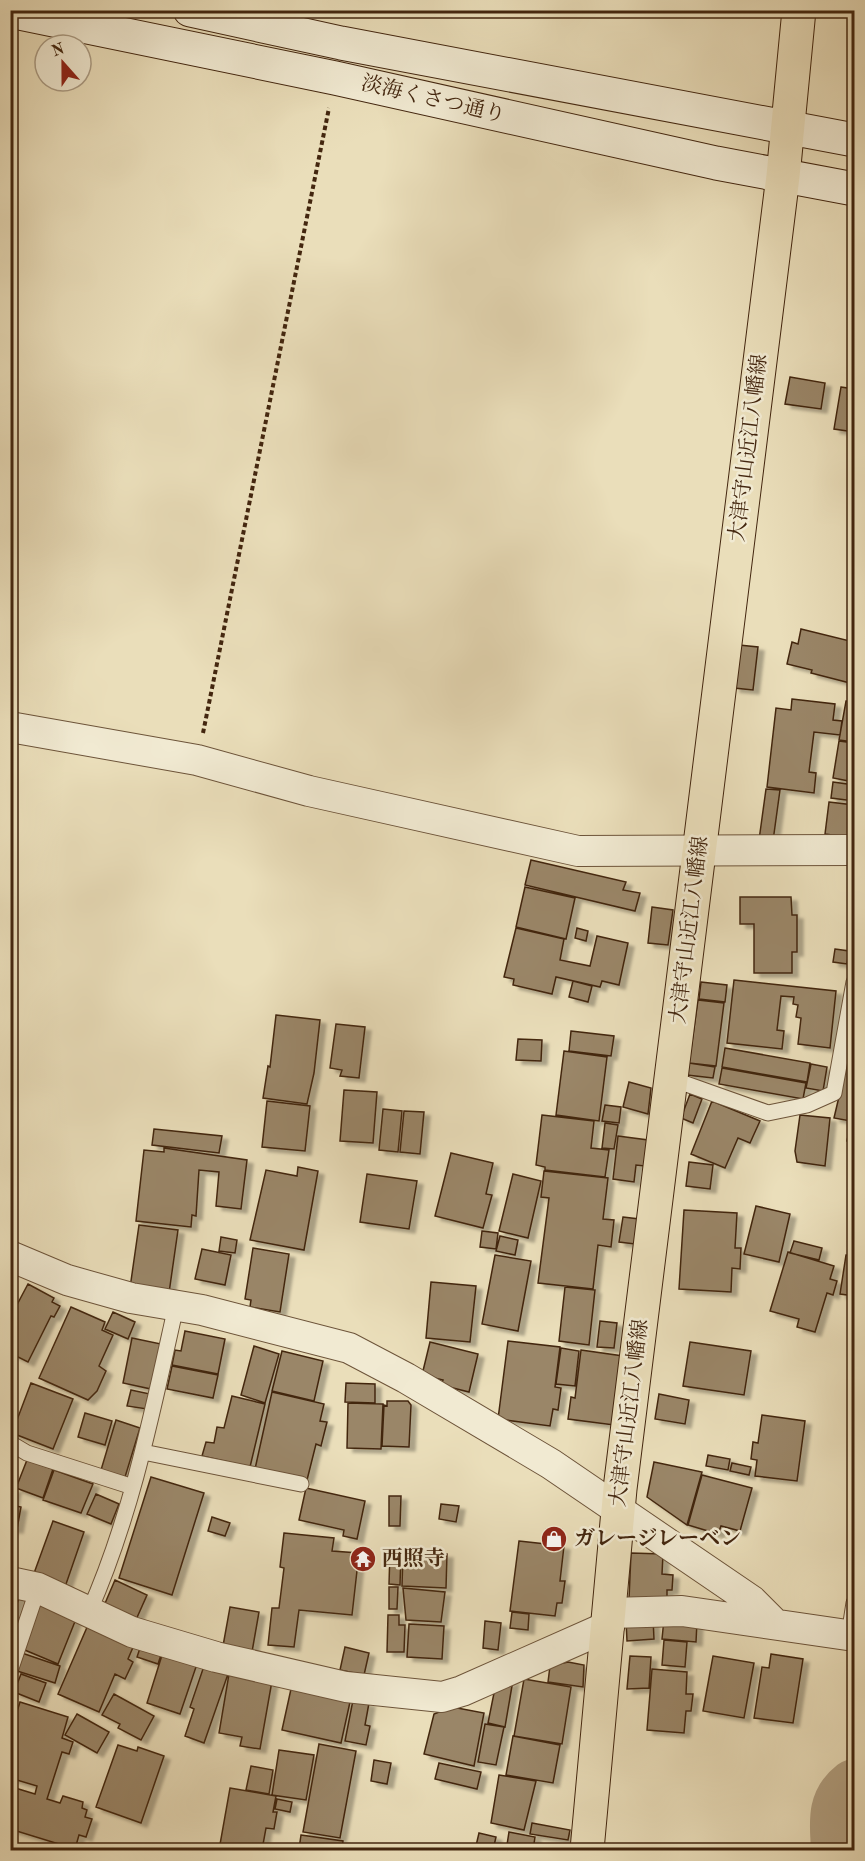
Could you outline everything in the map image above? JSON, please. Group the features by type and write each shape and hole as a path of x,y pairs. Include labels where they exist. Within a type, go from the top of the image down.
{"main road":[{"name":"大津守山近江八幡線","path":"586,1851 610,1619 618,1508 783,176 799,10"}],"street":[{"name":"淡海くさつ通り","path":"10,10 783,176 855,189"},
{"name":"淡海くさつ通り","path":"190,10 341,43 855,140"},
{"path":"10,727 197,760 309,791 578,851 855,850"},
{"path":"10,1256 66,1280 131,1298 176,1306 349,1348 406,1378 551,1464 752,1601 775,1624"},
{"path":"24,1585 132,1632 225,1660 346,1687 442,1697 462,1691 610,1619 682,1611 852,1635"}],"lane":[{"path":"672,1079 768,1113 807,1105 834,1093 854,989"},
{"path":"89,1612 143,1452 176,1306"},
{"path":"10,1443 27,1453 133,1487"},
{"path":"143,1452 302,1484"},
{"path":"10,1671 24,1585"},
{"path":"852,1635 855,1603"}],"path":[{"path":"197,760 335,78"}],"building":[{"path":"790,377 825,383 821,409 785,404"},
{"path":"841,387 854,389 854,432 834,429"},
{"path":"801,629 854,642 854,662 850,683 787,664 792,642 798,644"},
{"path":"739,645 758,647 753,690 734,688"},
{"path":"792,699 835,704 833,720 842,721 840,735 814,732 809,772 816,773 814,793 767,787 776,708 791,710"},
{"path":"846,701 854,702 854,742 839,740"},
{"path":"839,741 854,743 854,782 833,778"},
{"path":"833,782 854,785 854,801 831,798"},
{"path":"766,789 780,790 773,841 759,840"},
{"path":"829,802 854,805 854,838 825,834"},
{"path":"531,860 626,882 623,890 640,893 635,911 525,885"},
{"path":"525,887 575,898 566,939 516,927"},
{"path":"740,897 791,897 792,915 797,915 797,952 792,952 792,973 754,973 754,924 740,924"},
{"path":"652,907 673,910 668,945 648,943"},
{"path":"516,928 564,939 560,960 590,966 597,936 628,943 619,985 602,981 600,987 556,977 552,994 513,985 514,979 504,977"},
{"path":"577,928 588,931 586,941 575,938"},
{"path":"835,949 849,951 847,964 833,962"},
{"path":"734,980 836,991 830,1048 798,1044 801,1018 796,1017 798,1005 793,1004 794,997 781,996 777,1030 784,1031 782,1049 727,1043"},
{"path":"573,981 592,986 588,1002 569,997"},
{"path":"701,982 727,985 725,1002 699,999"},
{"path":"698,1000 724,1003 716,1066 689,1063"},
{"path":"276,1015 320,1020 314,1073 307,1104 263,1098 268,1066 270,1067"},
{"path":"336,1024 365,1027 359,1078 340,1076 342,1070 330,1068"},
{"path":"571,1031 614,1036 611,1056 569,1051"},
{"path":"853,1037 854,1143 847,1141 851,1121 834,1118"},
{"path":"518,1039 542,1040 541,1061 516,1060"},
{"path":"725,1048 810,1063 807,1082 722,1067"},
{"path":"564,1051 607,1057 599,1121 556,1115"},
{"path":"689,1063 715,1067 713,1078 687,1075"},
{"path":"811,1064 827,1067 823,1091 806,1088"},
{"path":"722,1068 806,1083 803,1099 719,1084"},
{"path":"629,1082 651,1088 648,1114 623,1107"},
{"path":"344,1090 377,1092 373,1143 340,1141"},
{"path":"690,1094 702,1099 693,1123 681,1118"},
{"path":"267,1101 310,1106 305,1151 262,1147"},
{"path":"712,1101 760,1121 750,1143 738,1138 725,1168 691,1154"},
{"path":"605,1105 621,1107 619,1123 602,1121"},
{"path":"383,1109 402,1111 398,1152 379,1150"},
{"path":"404,1111 424,1112 420,1154 400,1152"},
{"path":"542,1115 594,1121 591,1148 609,1150 605,1177 545,1170 545,1167 536,1165"},
{"path":"800,1115 830,1118 825,1166 797,1162 795,1151"},
{"path":"605,1123 618,1125 614,1149 602,1148"},
{"path":"154,1129 222,1136 219,1153 152,1145"},
{"path":"618,1136 648,1140 645,1166 636,1165 634,1182 613,1179"},
{"path":"164,1148 247,1160 241,1209 216,1206 219,1172 199,1170 196,1216 192,1215 191,1227 136,1221 144,1150 164,1152"},
{"path":"451,1153 493,1163 486,1194 492,1195 483,1228 435,1216"},
{"path":"689,1162 713,1165 710,1189 686,1186"},
{"path":"298,1167 318,1171 304,1250 250,1240 266,1170 297,1176"},
{"path":"544,1171 608,1178 603,1219 614,1220 611,1247 598,1245 593,1289 538,1283 549,1198 541,1197"},
{"path":"367,1174 417,1181 409,1229 360,1222"},
{"path":"513,1174 541,1181 528,1238 499,1231"},
{"path":"756,1206 790,1214 779,1262 744,1254"},
{"path":"684,1210 737,1213 735,1248 741,1248 740,1269 732,1268 731,1292 679,1289"},
{"path":"623,1217 639,1219 635,1244 619,1242"},
{"path":"139,1225 178,1230 169,1293 130,1288"},
{"path":"482,1231 498,1233 496,1249 480,1247"},
{"path":"500,1236 518,1240 515,1255 496,1251"},
{"path":"221,1237 237,1240 235,1253 219,1251"},
{"path":"794,1241 822,1248 819,1260 790,1253"},
{"path":"253,1248 289,1254 280,1312 250,1307 251,1300 245,1299"},
{"path":"202,1249 231,1255 225,1285 195,1279"},
{"path":"788,1252 834,1266 830,1279 837,1281 833,1295 827,1293 815,1332 797,1327 799,1319 770,1311"},
{"path":"495,1255 531,1261 518,1331 482,1324"},
{"path":"846,1255 854,1256 854,1296 840,1294"},
{"path":"431,1282 476,1286 470,1342 426,1338"},
{"path":"28,1284 54,1298 52,1302 60,1306 54,1317 51,1316 28,1362 10,1353 10,1318"},
{"path":"565,1287 595,1290 589,1345 559,1341"},
{"path":"71,1307 105,1322 102,1330 113,1335 99,1366 106,1371 97,1391 88,1400 39,1378"},
{"path":"113,1312 135,1322 128,1339 105,1329"},
{"path":"600,1321 617,1323 614,1348 597,1347"},
{"path":"185,1331 225,1339 218,1374 172,1365 175,1350 181,1351"},
{"path":"132,1338 161,1344 151,1389 123,1383"},
{"path":"508,1341 560,1347 555,1387 561,1388 558,1410 553,1409 550,1426 498,1419"},
{"path":"430,1342 478,1354 469,1392 441,1385 443,1380 422,1375"},
{"path":"690,1342 751,1351 744,1395 683,1386"},
{"path":"254,1346 279,1354 265,1403 241,1395"},
{"path":"561,1348 579,1351 575,1386 556,1384"},
{"path":"581,1350 623,1356 614,1425 568,1419 571,1397 575,1398"},
{"path":"282,1351 323,1361 314,1401 272,1391"},
{"path":"172,1366 218,1375 213,1398 167,1389"},
{"path":"31,1383 73,1399 53,1449 12,1433"},
{"path":"346,1383 375,1384 375,1403 345,1402"},
{"path":"131,1390 150,1394 147,1409 127,1406"},
{"path":"272,1392 324,1404 320,1421 327,1422 321,1446 316,1444 307,1480 255,1469"},
{"path":"659,1394 689,1400 685,1424 655,1419"},
{"path":"232,1396 265,1404 250,1467 202,1456 206,1442 214,1443 217,1427 224,1428"},
{"path":"387,1401 408,1401 411,1405 409,1447 382,1446 384,1405 387,1406"},
{"path":"348,1403 383,1404 381,1449 347,1448"},
{"path":"85,1413 112,1421 105,1445 78,1437"},
{"path":"762,1415 805,1421 797,1481 755,1476 757,1460 751,1459 753,1442 758,1443"},
{"path":"116,1420 140,1428 125,1477 101,1470"},
{"path":"708,1455 730,1459 728,1470 706,1466"},
{"path":"27,1460 53,1469 43,1498 16,1488"},
{"path":"654,1462 702,1472 687,1525 647,1497"},
{"path":"732,1463 751,1467 749,1475 730,1471"},
{"path":"54,1470 93,1484 81,1513 43,1500"},
{"path":"702,1475 752,1488 740,1531 721,1526 718,1534 688,1525"},
{"path":"151,1477 204,1493 172,1595 119,1578"},
{"path":"10,1488 15,1489 12,1505 21,1507 17,1529 12,1528 10,1533"},
{"path":"306,1488 365,1501 357,1539 343,1536 344,1530 299,1520"},
{"path":"96,1494 119,1504 111,1524 87,1514"},
{"path":"389,1496 401,1496 400,1526 389,1526"},
{"path":"441,1504 459,1506 456,1522 439,1519"},
{"path":"212,1517 230,1523 225,1536 208,1531"},
{"path":"53,1521 84,1532 65,1587 33,1576"},
{"path":"284,1533 334,1538 332,1551 359,1553 352,1615 299,1610 294,1647 268,1645 272,1608 279,1608 284,1568 280,1567"},
{"path":"519,1541 564,1546 560,1581 565,1581 562,1603 557,1603 555,1616 510,1611"},
{"path":"390,1552 401,1552 400,1585 389,1584"},
{"path":"403,1553 447,1554 446,1588 402,1586"},
{"path":"631,1553 663,1554 662,1574 673,1575 672,1590 667,1590 667,1601 629,1599"},
{"path":"115,1580 147,1595 135,1622 103,1608"},
{"path":"389,1587 398,1587 397,1609 389,1609"},
{"path":"403,1588 445,1592 441,1622 406,1620"},
{"path":"10,1592 20,1595 10,1624"},
{"path":"38,1603 76,1619 58,1664 20,1648"},
{"path":"230,1607 259,1612 252,1652 223,1646"},
{"path":"512,1612 529,1614 528,1630 510,1628"},
{"path":"388,1615 399,1615 399,1625 405,1625 404,1652 387,1652"},
{"path":"653,1618 654,1639 627,1641 626,1620"},
{"path":"664,1619 697,1622 696,1642 662,1639"},
{"path":"485,1621 501,1623 498,1650 483,1648"},
{"path":"409,1624 444,1626 442,1659 407,1657"},
{"path":"88,1625 134,1645 128,1659 133,1662 125,1679 115,1674 99,1712 58,1694"},
{"path":"664,1640 687,1642 685,1667 662,1665"},
{"path":"141,1645 162,1652 158,1664 137,1657"},
{"path":"345,1647 369,1653 364,1675 340,1670"},
{"path":"19,1652 60,1666 55,1683 14,1670"},
{"path":"163,1652 197,1664 180,1714 147,1703"},
{"path":"771,1654 803,1659 793,1723 754,1718 762,1667 769,1668"},
{"path":"630,1656 651,1657 649,1688 627,1689"},
{"path":"713,1656 754,1663 744,1718 703,1711"},
{"path":"568,1662 584,1665 583,1687 548,1682 550,1666"},
{"path":"204,1666 228,1674 204,1743 185,1736 194,1709 190,1707"},
{"path":"652,1669 687,1672 686,1694 693,1694 691,1711 686,1711 684,1733 647,1730"},
{"path":"21,1674 46,1683 39,1702 14,1692"},
{"path":"229,1674 272,1681 260,1749 240,1746 242,1737 219,1733"},
{"path":"524,1679 571,1687 562,1744 514,1736"},
{"path":"513,1680 505,1727 488,1723 495,1688"},
{"path":"291,1689 350,1702 341,1743 282,1730"},
{"path":"114,1694 154,1716 141,1740 118,1728 120,1724 102,1715"},
{"path":"353,1700 369,1703 365,1725 370,1726 366,1745 345,1741"},
{"path":"20,1702 68,1717 62,1738 73,1742 69,1754 62,1752 47,1799 60,1803 63,1796 83,1802 82,1808 87,1810 85,1817 92,1819 86,1837 79,1835 75,1849 10,1829 12,1787 35,1794 37,1786 10,1778 10,1734"},
{"path":"452,1707 484,1713 474,1766 424,1754 434,1714"},
{"path":"77,1714 109,1732 97,1753 65,1735"},
{"path":"485,1724 504,1727 496,1765 478,1762"},
{"path":"513,1736 560,1745 553,1783 506,1775"},
{"path":"319,1744 356,1751 340,1838 303,1832"},
{"path":"118,1745 137,1751 138,1747 164,1756 141,1823 96,1807"},
{"path":"279,1750 314,1755 306,1800 272,1795"},
{"path":"374,1760 391,1763 387,1784 371,1781"},
{"path":"439,1763 481,1772 477,1789 435,1779"},
{"path":"251,1766 273,1770 269,1794 246,1790"},
{"path":"499,1775 536,1781 524,1830 491,1823"},
{"path":"230,1788 276,1796 273,1812 277,1812 274,1829 266,1828 262,1850 219,1850"},
{"path":"277,1799 292,1802 290,1812 275,1809"},
{"path":"532,1823 570,1830 568,1840 530,1834"},
{"path":"509,1832 535,1837 533,1850 507,1845"},
{"path":"479,1833 496,1837 493,1850 475,1850"},
{"path":"301,1835 343,1841 342,1850 299,1849"}],"waterway":[{"path":"838,1850 837,1815 842,1800 854,1786"}],"place":[{"name":"ガレージレーベン","path":"554,1539"},
{"name":"西照寺","path":"363,1559"}]}
